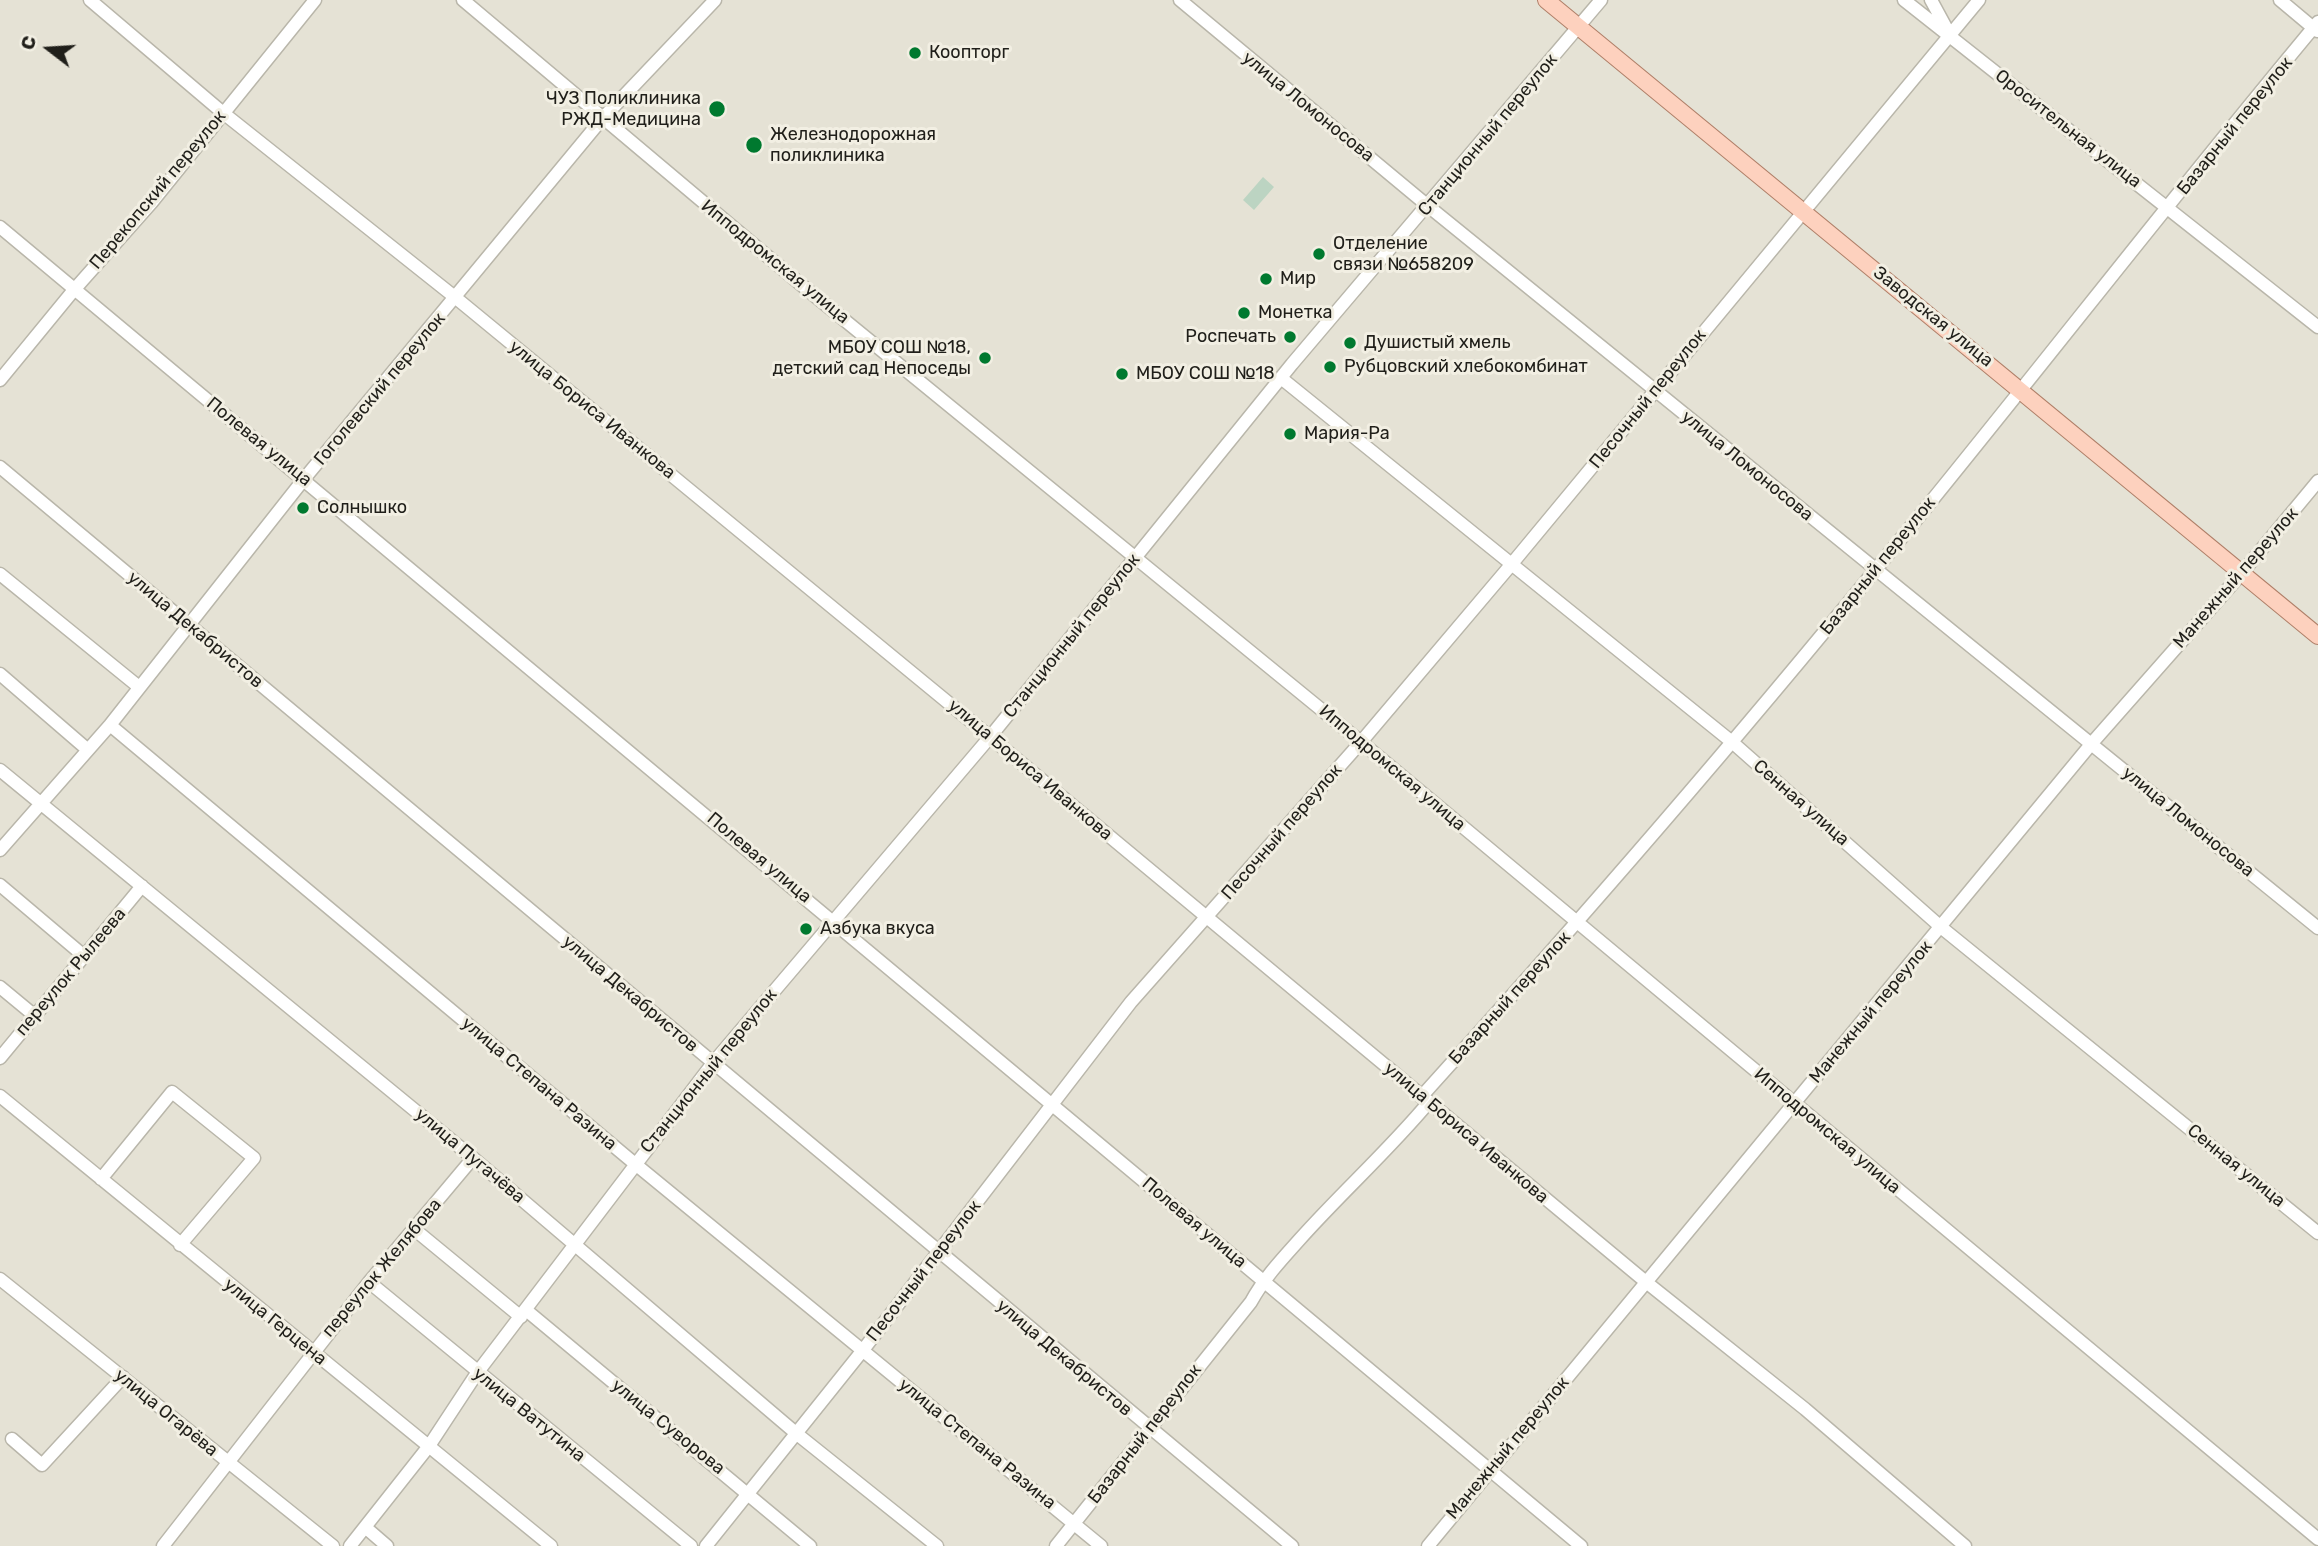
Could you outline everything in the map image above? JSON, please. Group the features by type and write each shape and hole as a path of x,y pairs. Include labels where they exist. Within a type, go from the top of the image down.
{"main road":[{"name":"Заводская улица","path":"1546,0 2318,636"}],"street":[{"name":"улица Бориса Иванкова","path":"90,0 222,112 456,298 990,737 1425,1100 1805,1409 1965,1546"},
{"name":"Перекопский переулок","path":"0,380 73,291 152,202 315,0"},
{"name":"Ипподромская улица","path":"463,0 602,119 1361,741 2318,1539"},
{"name":"Гоголевский переулок","path":"0,850 110,725 304,479 602,119 715,0"},
{"name":"улица Ломоносова","path":"1180,0 1428,206 2318,928"},
{"name":"Станционный переулок","path":"350,1546 429,1446 477,1373 573,1244 713,1063 990,737 1281,378 1601,0"},
{"name":"Оросительная улица","path":"1905,0 2318,327"},
{"name":"Оросительная улица","path":"1931,0 1950,36"},
{"name":"Песочный переулок","path":"706,1546 863,1350 1130,1003 1361,741 1510,566 1801,211 1979,0"},
{"path":"2280,0 2316,27"},
{"name":"Базарный переулок","path":"1056,1546 1251,1302 1263,1280 1336,1198 1399,1137 1425,1100 1732,742 2316,27"},
{"name":"Полевая улица","path":"0,227 73,291 304,479 1581,1546"},
{"name":"Сенная улица","path":"1281,378 1510,566 1732,742 1942,928 2318,1233"},
{"name":"улица Декабристов","path":"0,467 1292,1546"},
{"name":"Манежный переулок","path":"1428,1546 1942,928 2092,743 2241,574 2318,481"},
{"path":"0,574 139,687"},
{"path":"0,674 89,750"},
{"name":"улица Степана Разина","path":"110,725 634,1163 1101,1546"},
{"name":"улица Пугачёва","path":"0,770 474,1158 797,1434 937,1546"},
{"path":"0,886 84,956"},
{"name":"переулок Рылеева","path":"0,1058 142,886"},
{"path":"0,987 34,1016"},
{"path":"101,1179 172,1093 254,1158 180,1245"},
{"name":"улица Герцена","path":"0,1096 551,1546"},
{"name":"переулок Желябова","path":"167,1541 369,1282 474,1158"},
{"name":"улица Суворова","path":"414,1229 748,1493 810,1546"},
{"name":"улица Огарёва","path":"0,1279 333,1546"},
{"name":"улица Ватутина","path":"369,1282 691,1546"},
{"path":"12,1439 42,1465 123,1377"},
{"path":"365,1527 387,1546"},
{"path":"167,1541 183,1546"}],"green space":[{"path":"1263,177 1274,187 1254,210 1243,200"}],"place":[{"name":"Коопторг","path":"915,53"},
{"name":"ЧУЗ Поликлиника РЖД-Медицина","path":"717,109"},
{"name":"Железнодорожная поликлиника","path":"754,145"},
{"name":"Отделение связи №658209","path":"1319,254"},
{"name":"Мир","path":"1266,279"},
{"name":"Монетка","path":"1244,313"},
{"name":"Роспечать","path":"1290,337"},
{"name":"Душистый хмель","path":"1350,343"},
{"name":"МБОУ СОШ №18, детский сад Непоседы","path":"985,358"},
{"name":"Рубцовский хлебокомбинат","path":"1330,367"},
{"name":"МБОУ СОШ №18","path":"1122,374"},
{"name":"Мария-Ра","path":"1290,434"},
{"name":"Солнышко","path":"303,508"},
{"name":"Азбука вкуса","path":"806,929"}]}
